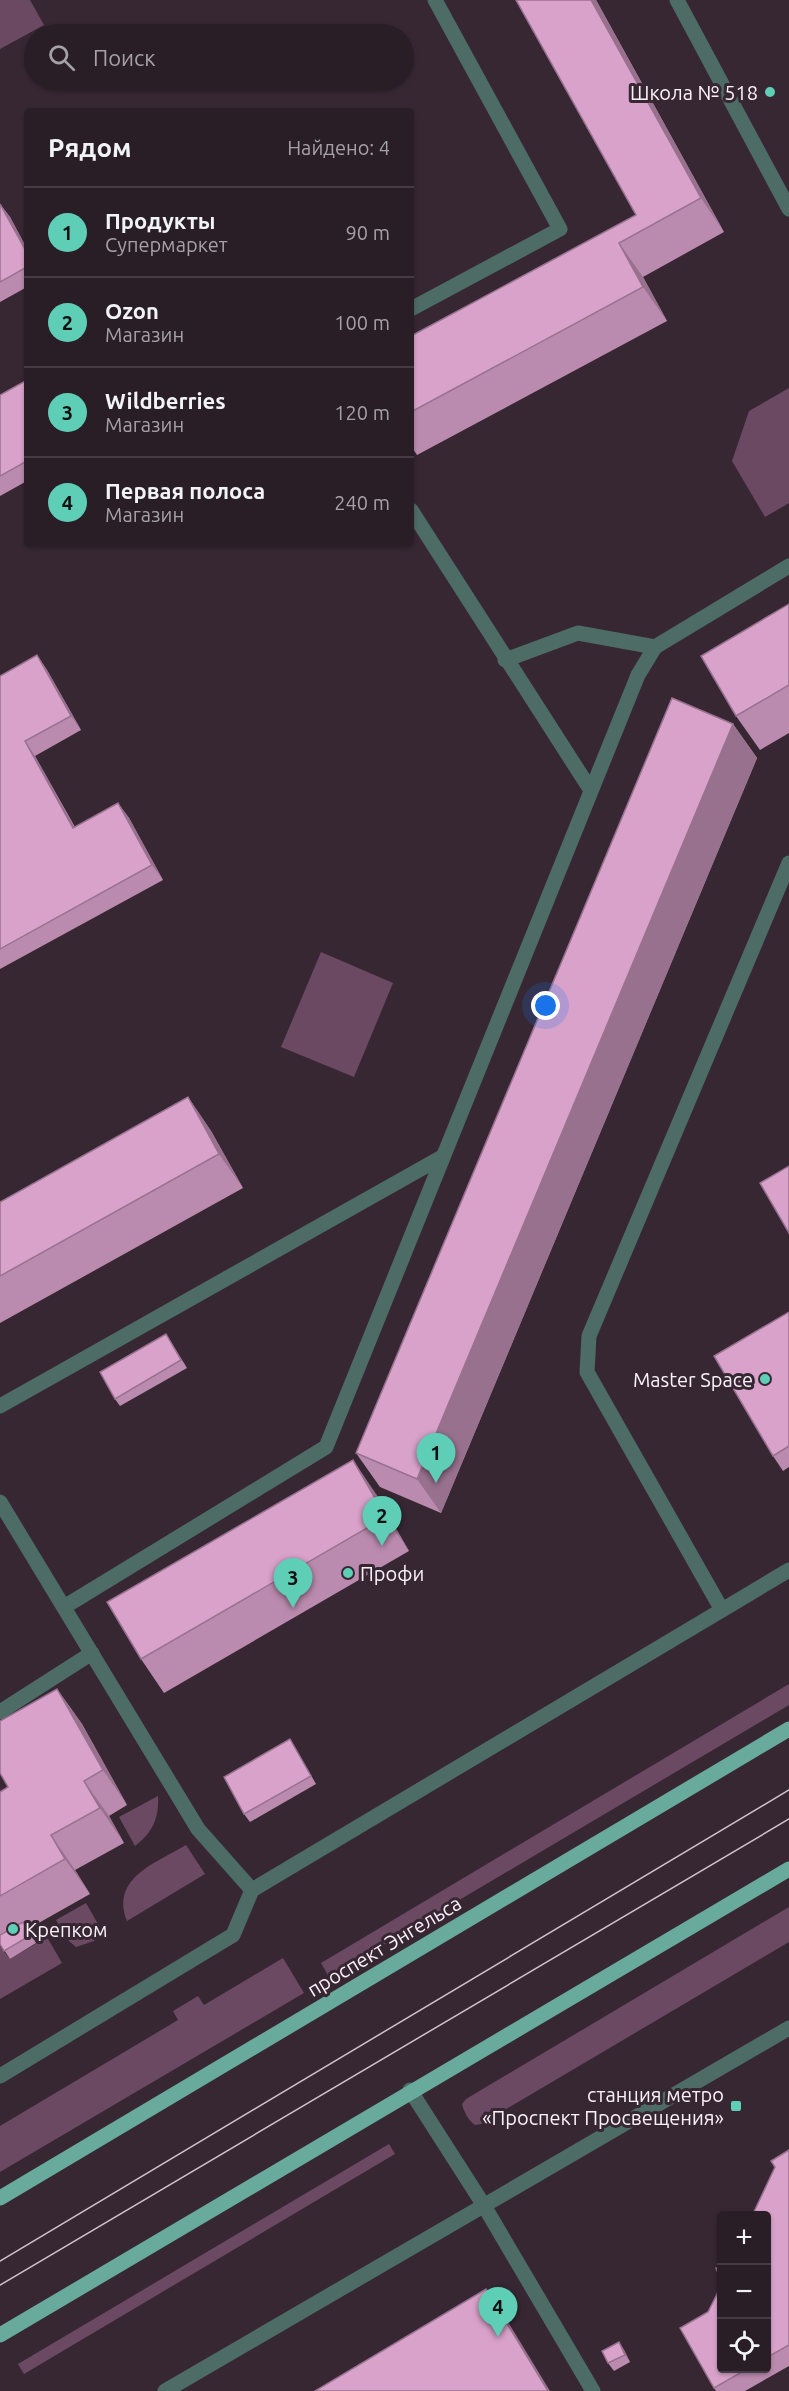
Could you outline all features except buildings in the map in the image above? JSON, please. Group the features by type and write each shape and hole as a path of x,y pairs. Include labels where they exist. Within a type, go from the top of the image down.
{"main road":[{"name":"проспект Энгельса","path":"0,2198 789,1729"},
{"path":"0,2335 411,2090 789,1869"}],"street":[{"path":"414,307 560,229 435,0"},
{"path":"677,0 789,209"},
{"path":"414,515 505,660 590,789"},
{"path":"64,1606 326,1447 638,675 655,647 789,566"},
{"path":"505,660 578,633 655,647"},
{"path":"722,1610 587,1372 589,1336 789,863"},
{"path":"0,1406 442,1157"},
{"path":"0,1502 198,1829 252,1890"},
{"path":"0,2076 233,1935 252,1890 789,1570"},
{"path":"0,1712 92,1653"},
{"path":"165,2391 789,2028"},
{"path":"411,2090 483,2204 593,2391"}],"shaded area":[{"path":"0,0 30,0 43,24 24,24 24,36 0,49"},
{"path":"789,388 789,503 765,517 732,461 749,411"},
{"path":"321,952 393,983 354,1077 281,1047"},
{"path":"789,1684 789,1705 329,1977 321,1963"},
{"path":"158,1796 154,1824 135,1846 119,1817"},
{"path":"186,1845 205,1874 127,1921 123,1906 130,1883 150,1866"},
{"path":"86,1903 98,1924 100,1933 94,1941 76,1947 69,1941 56,1920"},
{"path":"789,1907 789,1942 481,2124 475,2125 468,2118 462,2104 466,2099"},
{"path":"47,1937 62,1963 0,1999 0,1946 10,1959"},
{"path":"283,1958 304,1993 0,2172 0,2126 178,2020 173,2011 198,1996 204,2005"},
{"path":"389,2144 395,2154 24,2374 18,2364"}],"tram line":[{"path":"0,2261 789,1790"},
{"path":"0,2285 789,1819"}],"place":[{"name":"Школа № 518","path":"770,92"},
{"name":"Master Space","path":"765,1379"},
{"name":"Продукты","path":"436,1483"},
{"name":"Ozon","path":"382,1546"},
{"name":"Профи","path":"348,1573"},
{"name":"Wildberries","path":"293,1608"},
{"name":"Крепком","path":"13,1929"},
{"name":"станция метро «Проспект Просвещения»","path":"736,2106"},
{"name":"Первая полоса","path":"498,2337"}]}
